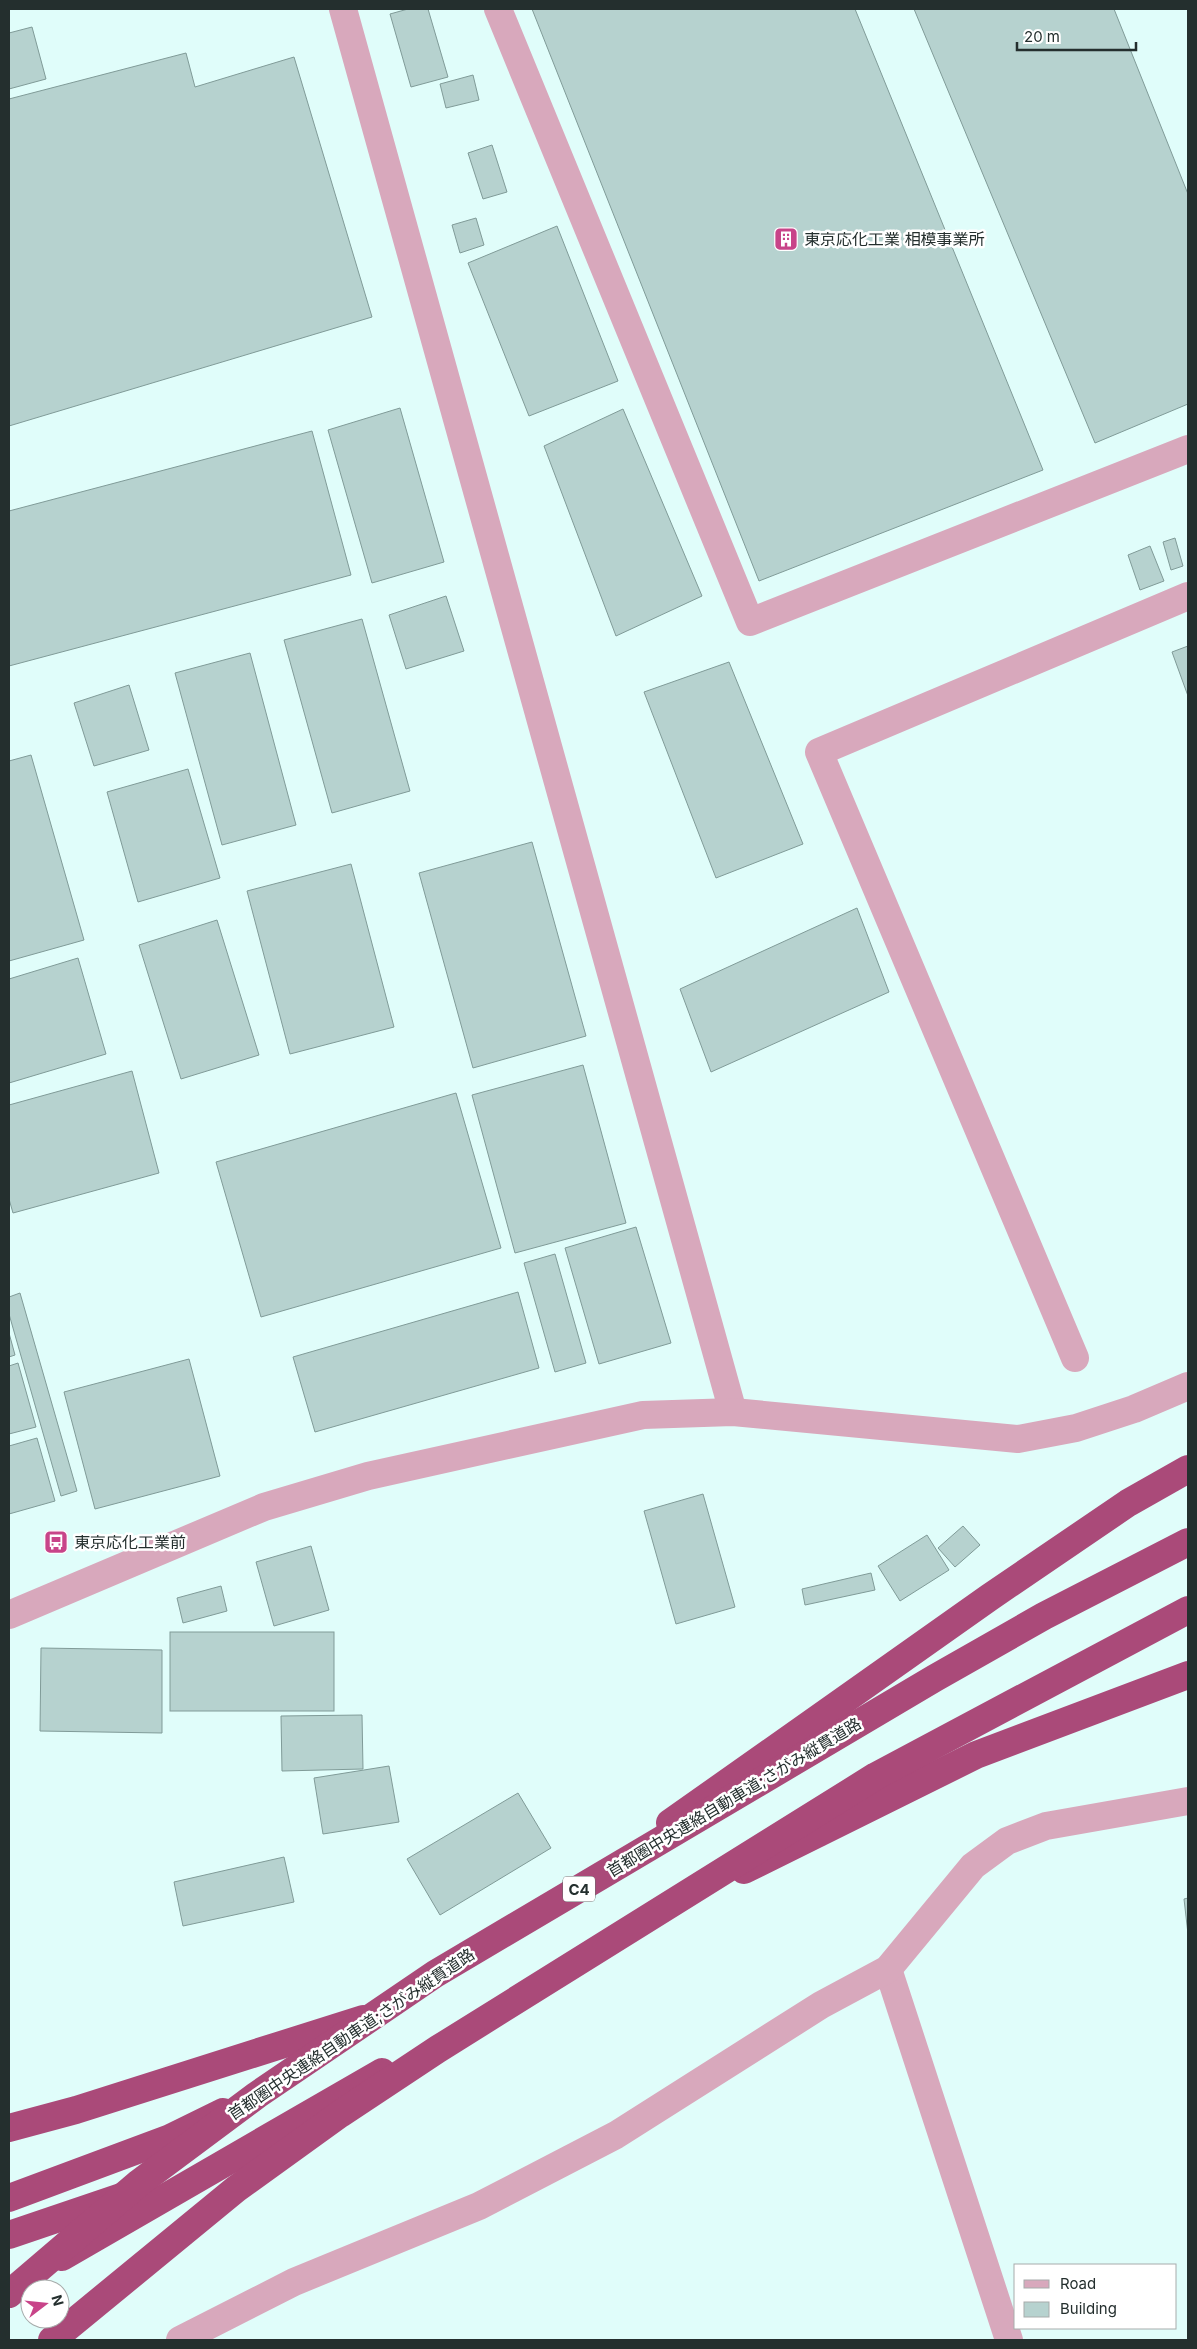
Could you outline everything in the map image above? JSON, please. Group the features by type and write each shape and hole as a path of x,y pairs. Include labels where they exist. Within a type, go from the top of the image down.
{"highway":[{"path":"9,2198 170,2138 264,2092 371,2016 596,1874 1128,1503 1188,1469"},
{"name":"首都圏中央連絡自動車道;さがみ縦貫道路","path":"9,2294 139,2183 257,2095 435,1974 935,1678 1044,1616 1188,1542"},
{"path":"52,2340 236,2189 340,2114 438,2049 876,1776 1188,1610"},
{"path":"9,2288 237,2158 616,1933 976,1755 1188,1675"},
{"path":"9,2128 76,2110 371,2016"},
{"path":"9,2235 237,2158"}],"street":[{"path":"343,9 733,1412"},
{"path":"498,9 750,622 1188,449"},
{"path":"1075,1358 819,752 1188,596"},
{"path":"9,1615 264,1507 368,1476 642,1415 733,1412 1018,1439 1076,1428 1134,1409 1188,1386"},
{"path":"180,2340 294,2282 479,2206 616,2135 822,2006 888,1969 912,1937 972,1866 1007,1841 1046,1826 1188,1801"},
{"path":"888,1969 1009,2340"}],"building":[{"path":"408,9 428,9 448,77 411,87 390,14"},
{"name":"東京応化工業 相模事業所","path":"532,9 855,9 1043,470 759,581"},
{"path":"914,9 1114,9 1188,194 1188,404 1095,443"},
{"path":"32,27 46,79 9,89 9,33"},
{"path":"186,53 195,87 294,57 372,317 9,426 9,99"},
{"path":"473,75 479,100 446,108 440,84"},
{"path":"492,145 507,192 483,199 468,153"},
{"path":"476,218 484,245 460,253 452,225"},
{"path":"557,226 618,381 529,416 468,263"},
{"path":"400,408 444,562 372,583 328,430"},
{"path":"623,409 702,596 616,636 544,446"},
{"path":"312,431 351,575 9,666 9,511"},
{"path":"1175,538 1183,566 1171,570 1163,542"},
{"path":"1150,546 1164,581 1140,590 1128,555"},
{"path":"446,596 464,651 406,669 389,615"},
{"path":"362,619 410,791 332,813 284,640"},
{"path":"1188,646 1188,696 1172,652"},
{"path":"250,653 296,825 222,845 175,673"},
{"path":"729,662 803,844 716,878 644,692"},
{"path":"129,685 149,750 94,766 74,703"},
{"path":"31,755 84,940 9,961 9,761"},
{"path":"188,769 220,878 138,902 107,792"},
{"path":"532,842 586,1036 473,1068 419,873"},
{"path":"351,864 394,1027 290,1054 247,891"},
{"path":"857,908 889,992 711,1072 680,989"},
{"path":"217,920 259,1055 181,1079 139,945"},
{"path":"78,958 106,1054 9,1083 9,979"},
{"path":"583,1065 626,1223 515,1253 472,1095"},
{"path":"132,1071 159,1173 13,1213 9,1199 9,1105"},
{"path":"456,1093 501,1248 261,1317 216,1162"},
{"path":"636,1227 671,1343 599,1364 565,1248"},
{"path":"555,1254 586,1363 555,1372 524,1263"},
{"path":"518,1292 539,1368 315,1432 293,1357"},
{"path":"20,1293 77,1491 61,1496 9,1314 9,1297"},
{"path":"9,1333 15,1355 9,1357"},
{"path":"189,1359 220,1476 95,1509 64,1392"},
{"path":"18,1363 36,1427 9,1434 9,1366"},
{"path":"37,1438 55,1501 9,1514 9,1446"},
{"path":"703,1494 735,1607 676,1624 644,1511"},
{"path":"963,1526 980,1545 955,1567 938,1548"},
{"path":"927,1535 949,1570 900,1601 878,1566"},
{"path":"311,1546 329,1610 274,1626 256,1562"},
{"path":"871,1573 875,1590 805,1605 802,1589"},
{"path":"221,1586 227,1611 183,1623 177,1598"},
{"path":"170,1632 334,1632 334,1711 170,1711"},
{"path":"41,1648 162,1650 162,1733 40,1731"},
{"path":"362,1715 363,1769 282,1771 281,1716"},
{"path":"389,1766 399,1822 323,1834 314,1778"},
{"path":"518,1793 551,1848 440,1915 407,1859"},
{"path":"284,1857 294,1902 183,1926 174,1882"},
{"path":"1188,1898 1188,1934 1184,1899"}],"place":[{"name":"東京応化工業 相模事業所","path":"786,239"},
{"name":"東京応化工業前","path":"56,1542"}]}
